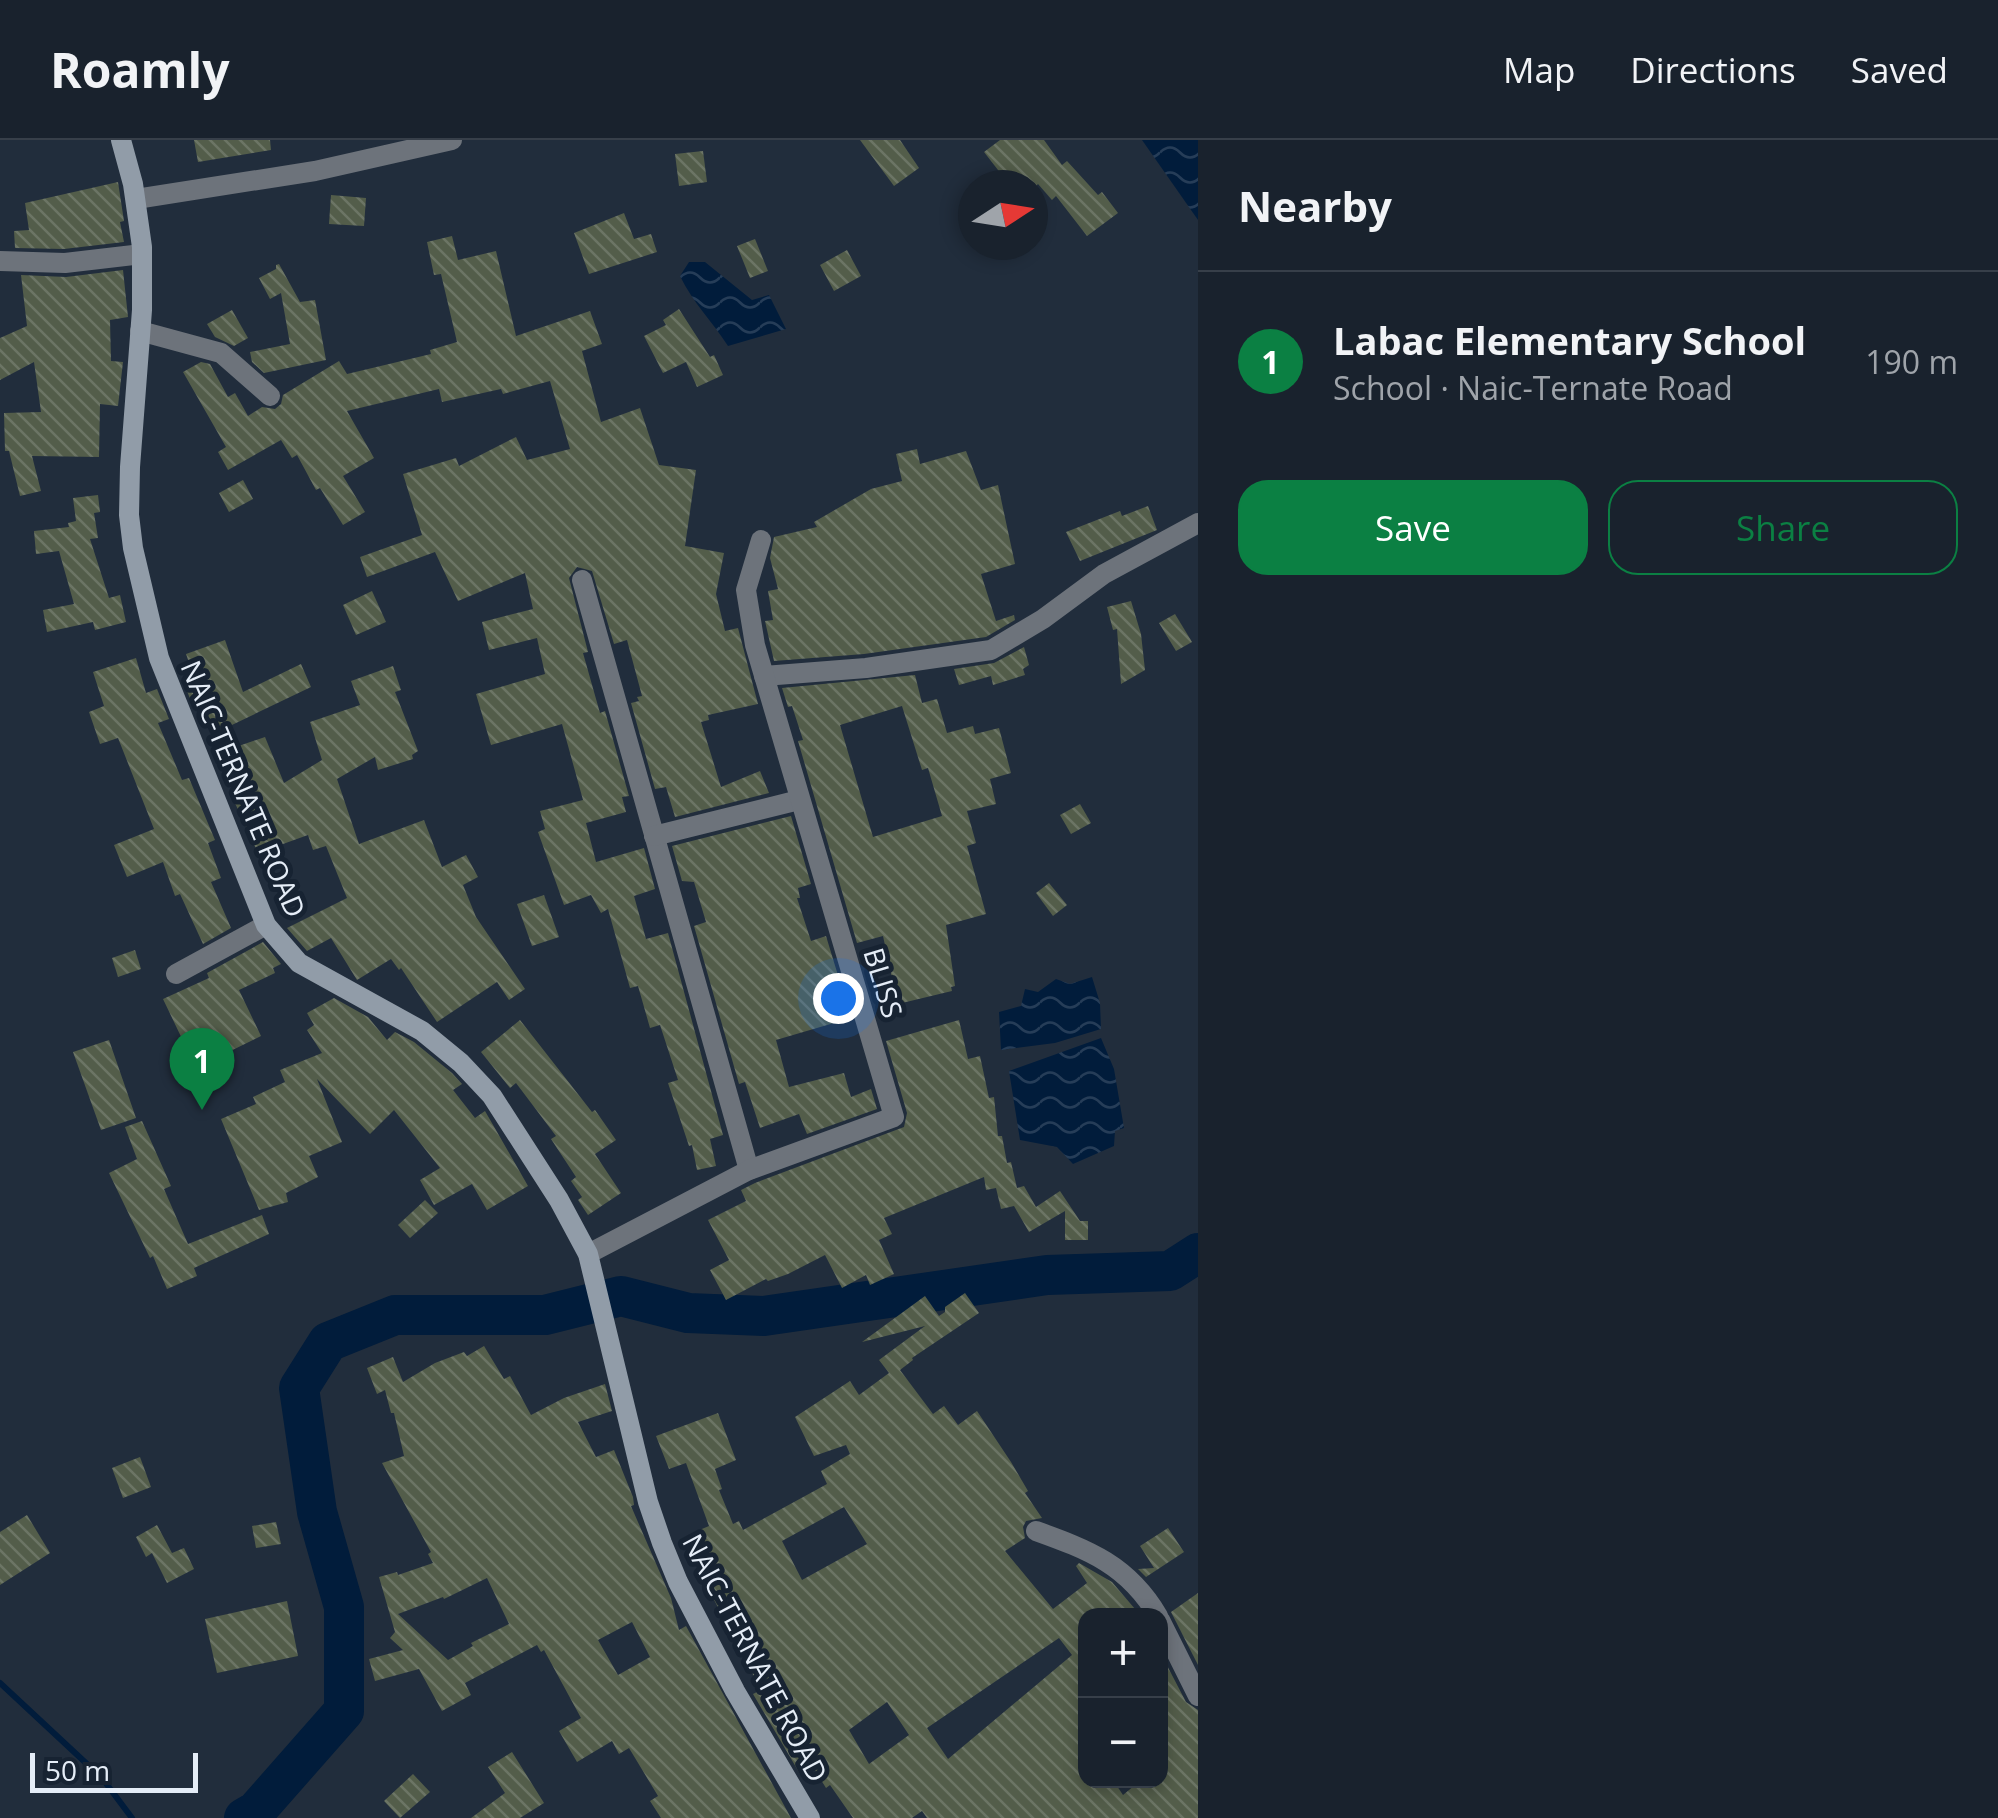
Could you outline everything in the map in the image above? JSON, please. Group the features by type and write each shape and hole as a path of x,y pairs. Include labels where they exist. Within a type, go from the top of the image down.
{"main road":[{"name":"NAIC-TERNATE ROAD","path":"121,140 136,199 142,254 130,466 133,548 159,658 266,925 299,964 422,1032 461,1064 492,1096 521,1137 588,1254 648,1502 678,1582 736,1692 810,1818"}],"street":[{"path":"136,199 315,172 452,140"},
{"path":"0,261 65,262 142,254"},
{"path":"140,331 221,353 270,396"},
{"path":"764,676 866,668 991,650 1044,619 1104,574 1198,522"},
{"name":"BLISS","path":"588,1254 749,1170 894,1117 764,676 746,590 761,540"},
{"path":"582,580 749,1170"},
{"path":"654,836 799,800"},
{"path":"176,974 266,925"},
{"path":"1036,1531 1094,1552 1146,1596 1153,1608"},
{"path":"1168,1636 1198,1696"}],"water":[{"path":"1142,140 1198,140 1198,220"},
{"path":"689,262 705,262 752,300 769,295 786,329 728,346 680,276"},
{"path":"1092,977 1100,1003 1101,1029 1055,1043 1001,1050 999,1012 1021,1006 1025,989 1038,992 1056,979 1070,984"},
{"path":"1101,1038 1114,1069 1124,1128 1115,1131 1114,1146 1073,1164 1057,1147 1020,1140 1009,1071"}],"building":[{"path":"194,140 270,140 271,150 198,162"},
{"path":"860,140 900,140 919,168 894,186"},
{"path":"1000,140 1044,140 1062,165 1067,161 1098,195 1102,192 1118,213 1087,236 1056,196 1052,200 1048,195 1048,170 998,170 984,152"},
{"path":"703,151 707,182 679,186 675,154"},
{"path":"118,182 124,242 64,249 15,248 14,231 29,230 25,203"},
{"path":"331,195 366,198 364,226 329,224"},
{"path":"624,213 634,239 651,234 657,252 589,274 574,233"},
{"path":"452,236 458,260 496,251 516,336 590,311 602,344 582,351 601,422 640,408 659,465 696,470 685,546 724,553 716,594 725,631 738,628 758,704 708,715 709,720 701,722 721,787 760,771 769,793 675,817 666,787 655,789 631,703 642,696 627,640 614,644 592,571 577,567 569,578 588,652 583,653 600,713 605,711 629,796 622,797 626,812 586,823 596,862 644,848 655,889 634,896 646,939 668,933 723,1135 710,1139 716,1166 697,1170 692,1145 689,1146 668,1083 678,1080 660,1025 650,1028 638,986 630,988 608,909 601,913 591,895 564,905 538,832 545,829 540,811 583,800 562,724 491,745 476,694 545,674 537,638 489,650 482,622 533,609 525,573 458,601 435,552 367,577 360,557 422,535 403,474 456,458 459,466 516,437 527,460 570,449 550,381 503,394 501,389 442,402 439,389 347,411 374,458 343,476 365,512 343,525 320,488 316,490 297,455 292,458 281,440 228,470 218,452 226,447 183,372 201,362 210,364 228,397 235,393 248,416 262,407 275,409 283,395 339,361 347,374 431,354 430,350 457,342 441,274 434,275 427,242"},
{"path":"755,239 768,271 750,278 737,246"},
{"path":"847,250 861,276 834,291 820,265"},
{"path":"279,264 300,302 315,300 326,360 264,373 252,362 250,352 290,344 281,293 270,299 259,278"},
{"path":"123,270 128,317 110,320 111,361 123,362 118,406 100,404 99,457 32,456 41,491 20,496 9,451 5,451 4,413 41,412 34,362 0,380 0,338 27,326 21,275 66,277"},
{"path":"679,309 710,357 714,355 723,375 697,387 686,362 663,373 644,336 666,325 663,320"},
{"path":"232,310 248,338 234,346 215,337 207,324"},
{"path":"917,449 920,464 966,451 981,490 998,485 1015,564 981,574 996,621 1014,615 1015,620 986,637 864,654 774,661 765,621 773,620 768,591 778,589 770,558 774,537 817,527 814,522 871,489 902,481 896,454"},
{"path":"243,480 253,499 229,512 219,493"},
{"path":"98,495 100,512 94,513 98,538 90,539 109,598 120,595 126,622 95,630 93,622 47,632 43,610 74,604 59,551 36,554 34,531 69,527 68,523 76,521 73,498"},
{"path":"1148,506 1157,530 1080,561 1066,532 1120,511 1122,516"},
{"path":"372,591 386,622 356,635 343,605"},
{"path":"1131,601 1141,634 1145,670 1121,684 1117,629 1113,630 1107,607"},
{"path":"1175,614 1192,642 1176,651 1159,623"},
{"path":"225,640 243,692 301,664 311,687 213,734 202,706 194,709 182,678 193,674 186,654"},
{"path":"1024,647 1029,665 1023,669 1025,675 993,685 991,676 959,685 954,669 994,663"},
{"path":"136,658 146,693 157,689 169,719 158,723 182,780 189,778 215,840 208,843 221,878 211,882 231,928 203,944 180,894 175,896 163,862 127,877 114,845 154,829 118,738 100,744 89,712 104,706 93,672"},
{"path":"393,666 401,690 395,692 418,751 413,759 378,770 375,757 337,779 359,844 424,820 442,867 466,855 478,877 463,885 476,917 525,989 509,1000 497,982 437,1022 391,959 357,980 331,938 307,951 287,928 347,898 326,846 313,850 308,835 258,853 234,801 239,798 221,752 265,737 284,783 322,760 310,722 360,705 351,681"},
{"path":"915,675 922,703 937,699 947,733 973,726 975,734 999,728 1011,773 990,779 996,804 967,811 976,843 967,846 986,914 946,925 955,986 952,991 877,1009 870,986 892,978 883,936 857,943 798,741 803,740 782,688","holes":["902,706 922,770 928,768 942,816 873,837 840,725"]},
{"path":"1080,804 1091,823 1071,834 1060,815"},
{"path":"791,816 811,884 798,888 797,898 811,941 826,936 851,1018 776,1040 789,1087 844,1073 851,1097 871,1089 877,1109 807,1134 799,1114 760,1128 745,1082 739,1084 694,926 706,922 694,882 682,881 672,846"},
{"path":"1049,883 1067,905 1053,916 1036,893"},
{"path":"544,895 559,937 532,946 517,904"},
{"path":"263,942 281,964 273,968 275,973 239,990 261,1036 196,1068 163,999 209,978 207,973"},
{"path":"135,950 141,969 118,977 112,958"},
{"path":"334,998 368,1017 387,1040 395,1032 452,1073 462,1084 453,1090 475,1118 485,1111 528,1186 487,1210 472,1184 434,1205 420,1180 440,1168 394,1110 370,1134 317,1079 342,1142 309,1156 318,1177 286,1193 288,1202 259,1210 221,1119 256,1104 253,1097 285,1082 280,1070 322,1053 307,1030 314,1025 307,1013"},
{"path":"520,1020 616,1140 595,1154 621,1193 588,1215 571,1181 576,1177 551,1139 556,1136 516,1083 510,1088 481,1052"},
{"path":"959,1020 968,1059 980,1056 989,1098 994,1097 998,1136 1002,1136 1017,1188 1024,1186 1036,1207 1060,1191 1080,1221 1088,1221 1088,1240 1065,1240 1065,1211 1029,1232 1014,1206 1001,1209 996,1188 986,1190 984,1177 884,1218 892,1234 879,1240 894,1274 870,1285 866,1275 842,1288 825,1255 726,1300 710,1270 729,1260 708,1220 746,1201 741,1190 755,1183 904,1127 907,1113 886,1041"},
{"path":"109,1040 136,1118 101,1130 73,1052"},
{"path":"142,1121 171,1186 164,1189 188,1244 262,1215 269,1234 194,1268 197,1276 167,1289 109,1173 137,1159 125,1127"},
{"path":"425,1200 438,1213 410,1238 398,1225"},
{"path":"965,1293 979,1313 900,1370 933,1414 944,1406 958,1425 977,1411 1028,1491 1025,1493 1042,1518 1026,1521 1025,1538 1005,1551 1053,1609 1087,1583 1076,1566 1079,1563 1112,1582 1134,1608 1078,1608 1078,1788 1118,1788 1123,1795 1131,1788 1168,1788 1168,1667 1186,1702 1198,1710 1198,1818 927,1818 922,1811 912,1818 853,1818 813,1767 800,1774 753,1694 761,1690 698,1569 712,1562 697,1531 709,1526 686,1463 669,1469 656,1436 718,1413 736,1460 715,1469 722,1489 719,1490 733,1524 739,1521 743,1530 827,1484 821,1471 850,1454 846,1445 814,1456 795,1417 850,1381 859,1395 889,1373 879,1360 925,1326 862,1342 925,1296 939,1316 945,1307","holes":["844,1507 867,1544 802,1580 782,1541","1059,1638 1072,1655 948,1759 927,1728","887,1702 909,1735 869,1764 849,1730"]},
{"path":"484,1346 504,1379 510,1376 531,1415 605,1384 612,1411 578,1422 596,1457 614,1450 633,1497 631,1506 671,1598 679,1630 686,1626 791,1818 661,1818 650,1801 658,1796 629,1748 619,1754 612,1741 577,1762 559,1731 581,1718 544,1650 541,1652 537,1645 465,1683 471,1695 442,1711 419,1669 375,1681 369,1659 403,1650 390,1638 395,1632 379,1577 433,1563 428,1554 431,1552 382,1463 404,1456 385,1390 377,1394 367,1368 393,1357 403,1382 435,1363 464,1352 467,1356","holes":["487,1578 509,1624 448,1660 398,1614 444,1599","632,1622 650,1657 618,1675 598,1640"]},
{"path":"140,1457 151,1487 123,1498 112,1468"},
{"path":"27,1515 50,1553 0,1585 0,1532"},
{"path":"276,1522 281,1544 256,1548 252,1526"},
{"path":"157,1525 172,1553 184,1548 194,1569 167,1583 152,1553 146,1557 136,1537"},
{"path":"1168,1528 1184,1552 1146,1577 1138,1569 1154,1568 1140,1546"},
{"path":"1198,1593 1198,1665 1171,1612"},
{"path":"287,1601 298,1656 217,1673 205,1619"},
{"path":"512,1752 544,1803 520,1818 471,1818 505,1793 488,1767"},
{"path":"413,1774 430,1792 400,1818 384,1801"}],"waterway":[{"path":"244,1818 256,1811 344,1711 344,1607 317,1512 299,1388 328,1342 395,1315 545,1315 621,1296 688,1313 764,1316 1047,1275 1170,1271 1198,1253"},
{"path":"0,1683 102,1778 132,1818"}],"place":[{"name":"Labac Elementary School","path":"202,1110"}]}
